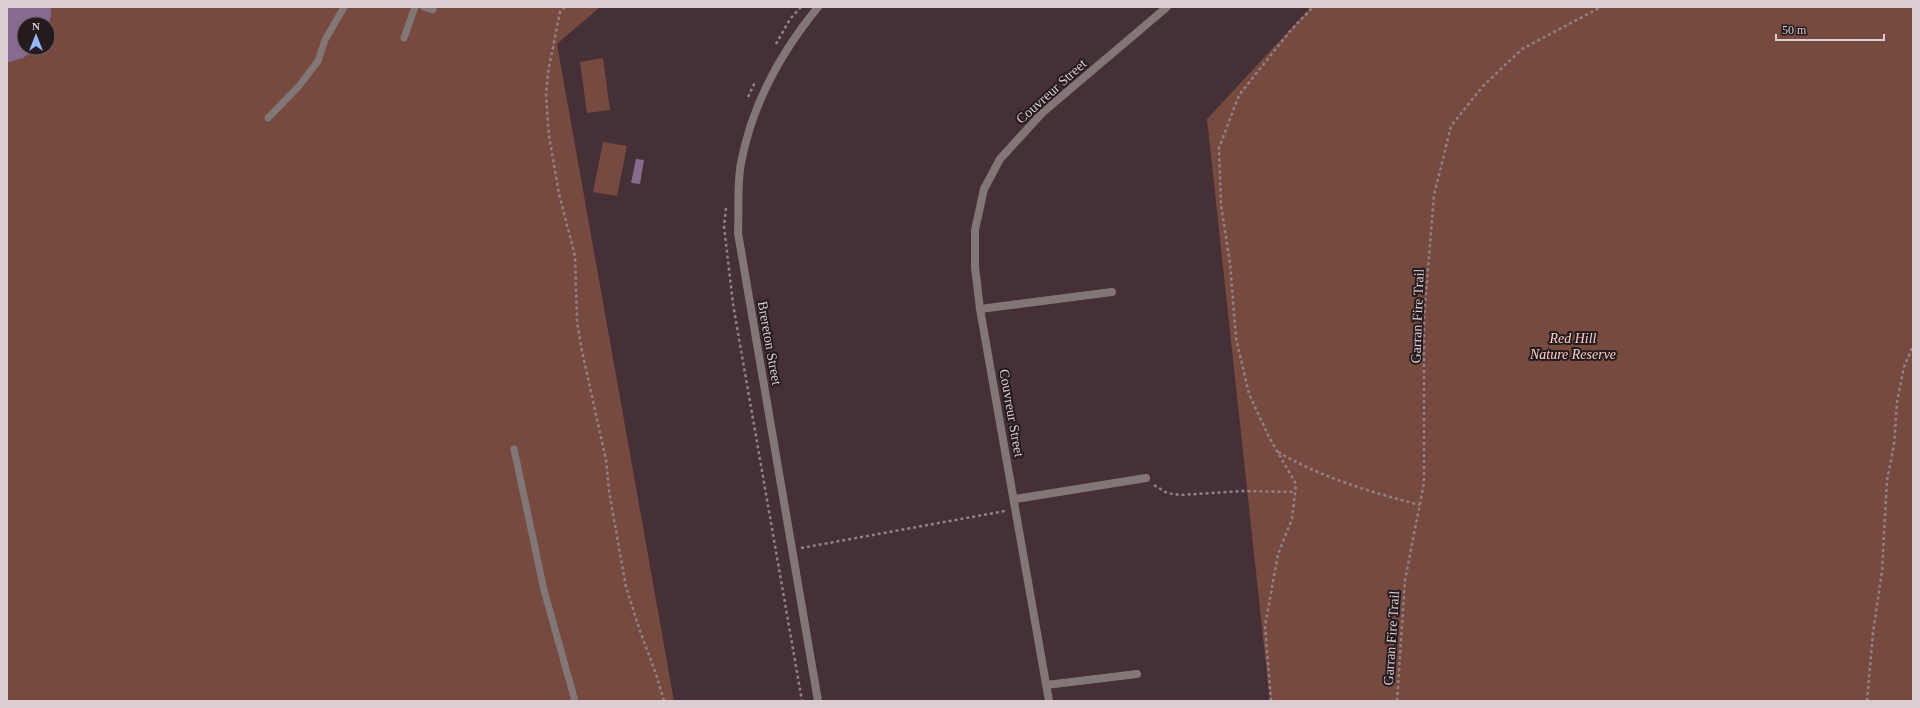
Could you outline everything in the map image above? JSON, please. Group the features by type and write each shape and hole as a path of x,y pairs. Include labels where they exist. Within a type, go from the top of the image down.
{"street":[{"name":"Brereton Street","path":"818,7 786,50 757,107 740,164 738,233 818,701"},
{"name":"Couvreur Street","path":"1049,701 1015,499 980,309 975,267 975,230 984,189 1000,159 1042,113 1167,7"},
{"path":"980,309 1112,292"},
{"path":"1015,499 1146,478"},
{"path":"1046,685 1137,674"}],"lane":[{"path":"268,118 299,86 318,61 325,40 344,7"},
{"path":"404,38 415,7"},
{"path":"424,7 433,10"},
{"path":"514,449 544,590 575,701"}],"path":[{"path":"565,7 560,12 548,72 546,95 548,136 560,201 575,256 578,322 582,351 606,460 614,520 626,587 664,701"},
{"path":"1271,701 1265,626 1278,554 1292,519 1296,484 1277,452 1249,394 1236,338 1230,263 1221,205 1219,148 1239,95 1291,30 1313,7"},
{"name":"Garran Fire Trail","path":"1397,701 1405,580 1424,483 1424,318 1434,195 1451,126 1483,86 1522,49 1601,7"},
{"path":"1866,701 1873,632 1882,572 1887,480 1894,445 1897,402 1904,367 1913,346"},
{"path":"1277,452 1301,466 1336,479 1382,495 1420,505"},
{"path":"1146,478 1167,493 1180,495 1243,491 1295,492"},
{"path":"775,552 1016,509"}],"green space":[{"path":"7,7 600,7 557,44 674,701 7,701"},
{"name":"Red Hill Nature Reserve","path":"1311,7 1913,7 1913,701 1270,701 1207,119"},
{"path":"603,58 610,110 587,113 580,62"},
{"path":"603,142 627,146 617,196 593,192"}],"shaded area":[{"path":"7,7 51,7 51,16 16,16 16,56 26,56 7,62"},
{"path":"636,159 644,160 640,184 631,183"}]}
